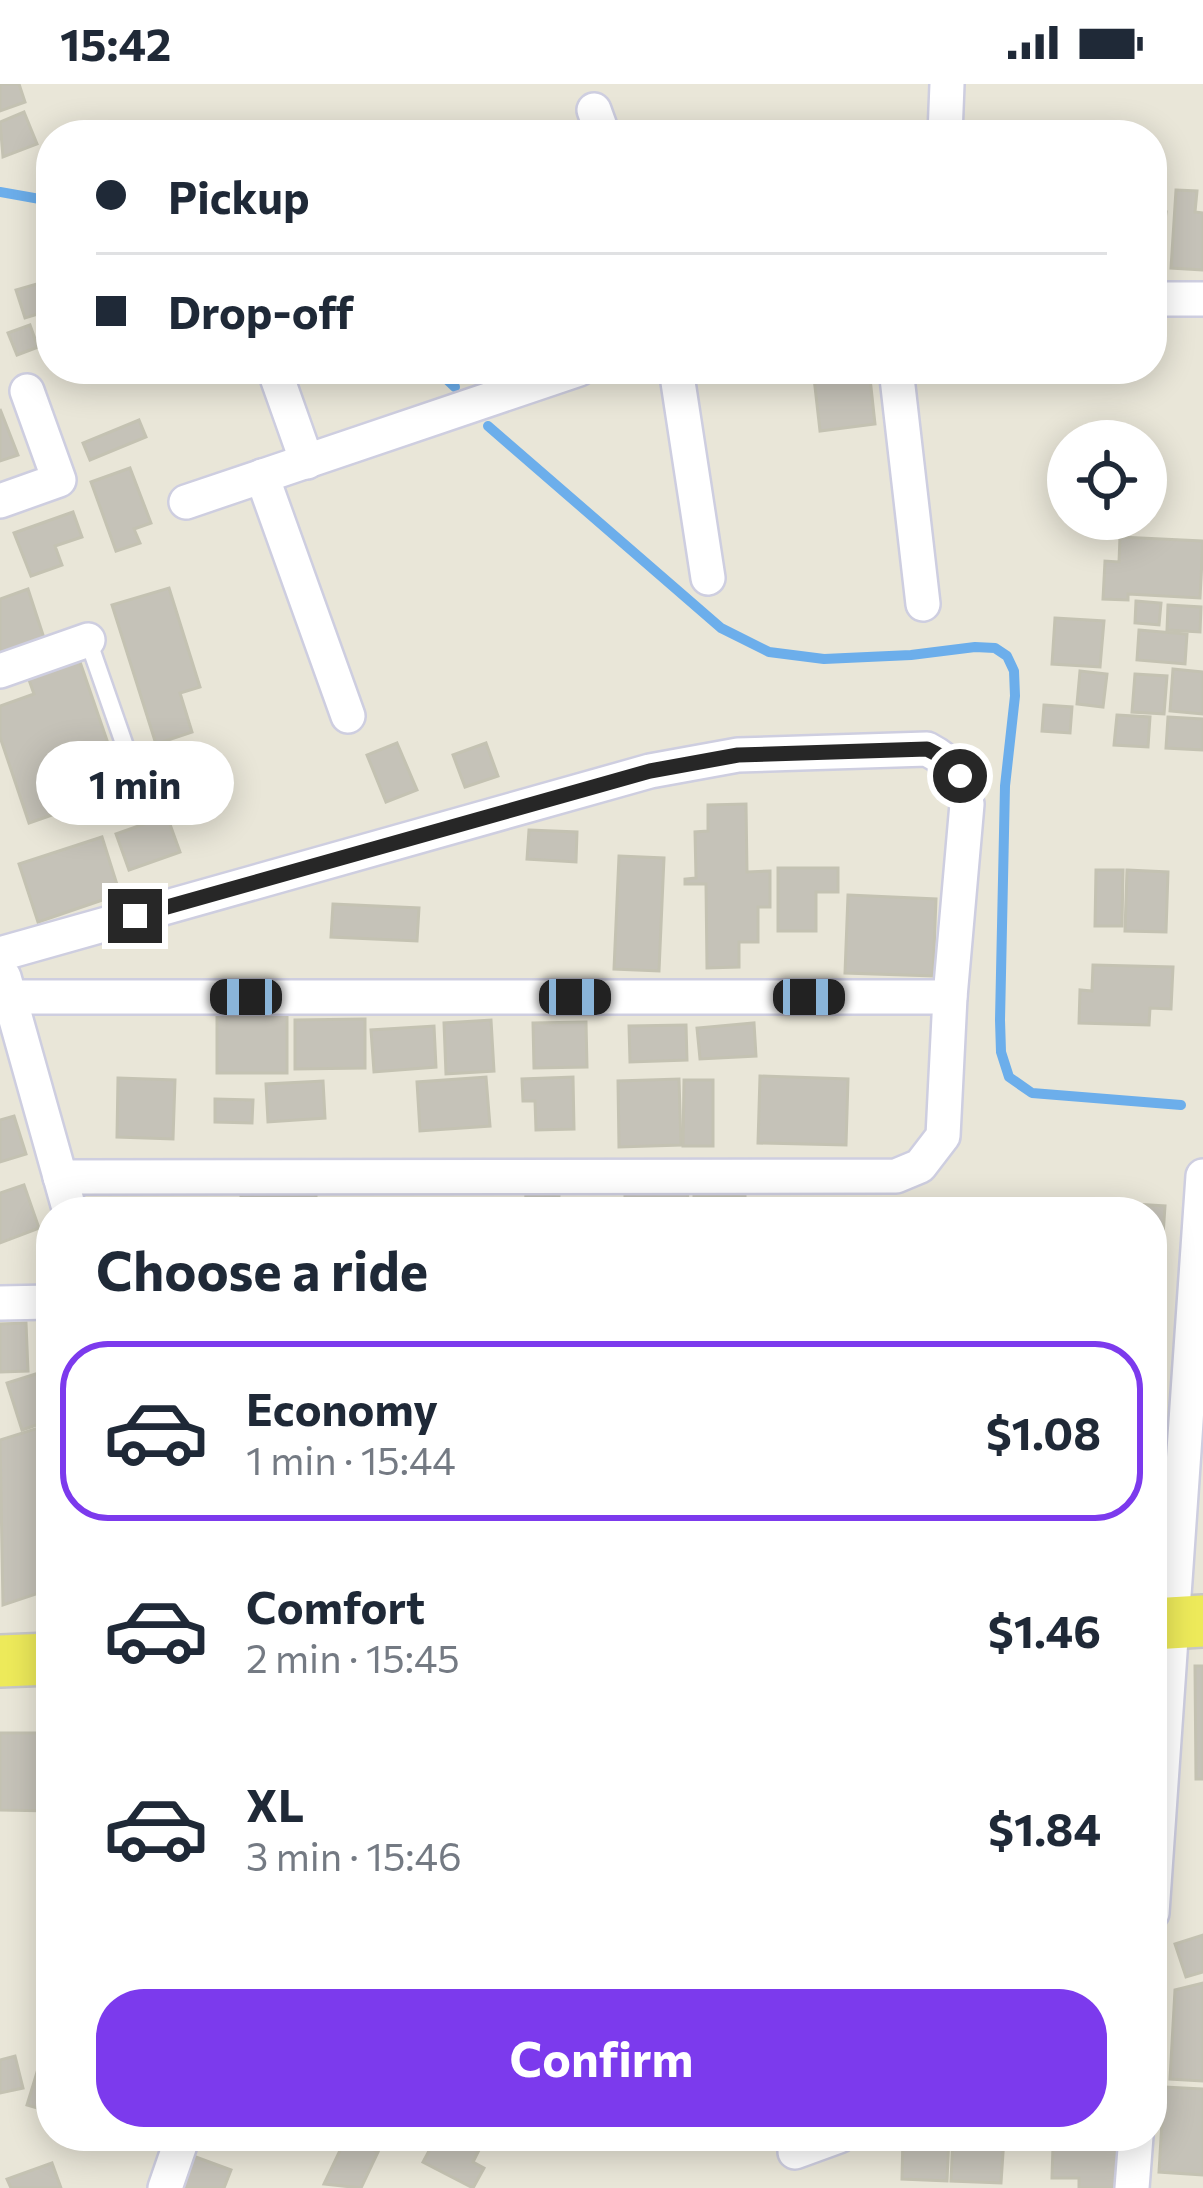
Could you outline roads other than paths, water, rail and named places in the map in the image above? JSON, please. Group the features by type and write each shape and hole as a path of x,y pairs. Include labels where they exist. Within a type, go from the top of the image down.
{"main road":[{"path":"0,1661 36,1660"}],"street":[{"path":"946,120 947,84"},
{"path":"1167,299 1203,299"},
{"path":"279,384 307,462"},
{"path":"186,502 307,462 505,384"},
{"path":"678,384 708,578"},
{"path":"898,384 923,604"},
{"path":"0,501 59,481 27,391"},
{"path":"262,476 348,716"},
{"path":"0,671 88,640"},
{"path":"0,954 650,771 738,755 927,749 950,761 968,805 943,1136 920,1166 896,1176 60,1177"},
{"path":"0,964 66,1197"},
{"path":"12,997 950,997"},
{"path":"1167,1732 1203,1176"},
{"path":"0,1303 36,1302"},
{"path":"165,2188 178,2151"},
{"path":"1132,2188 1135,2151"}],"lane":[{"path":"88,640 134,772"}],"waterway":[{"path":"0,192 36,198"},
{"path":"452,384 455,387"},
{"path":"488,426 721,628 769,652 824,659 975,647 995,648 1007,656 1014,671 1015,696 1005,786 1000,1020 1001,1052 1009,1077 1032,1093 1181,1105"}]}
